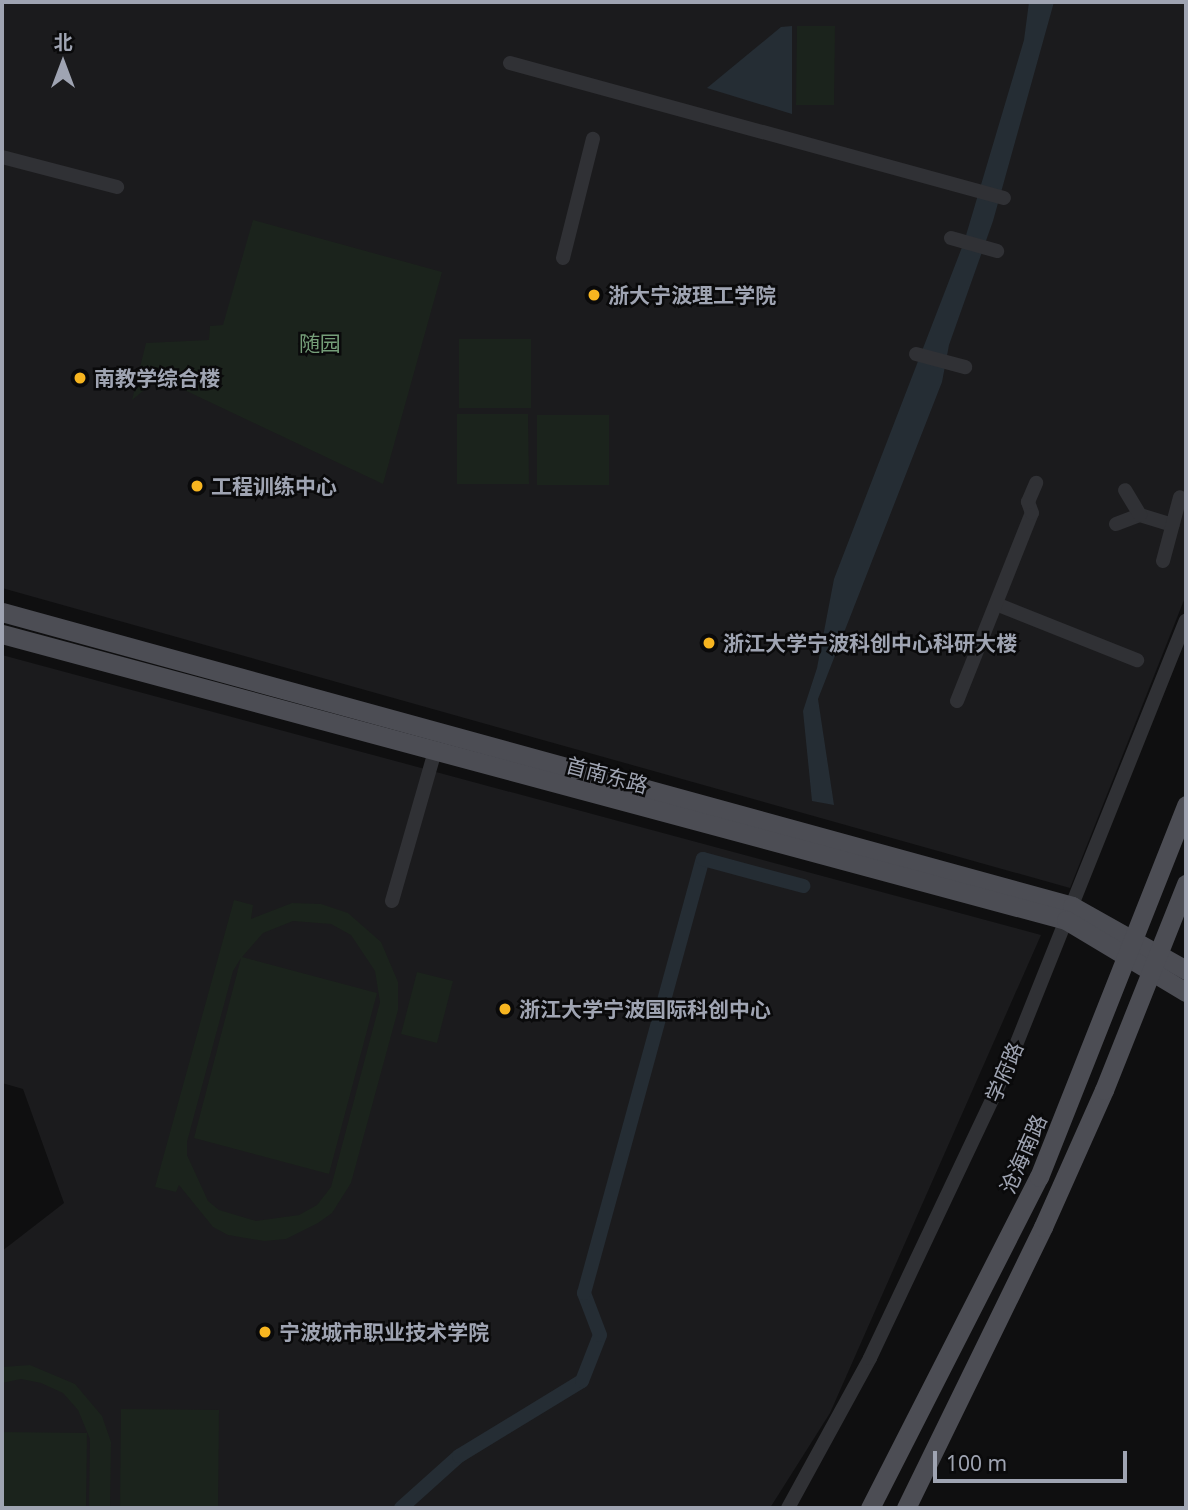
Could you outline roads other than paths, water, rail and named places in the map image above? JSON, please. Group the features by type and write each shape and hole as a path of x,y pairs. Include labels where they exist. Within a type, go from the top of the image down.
{"main road":[{"name":"首南东路","path":"2,612 1069,913 1155,963 1186,992"},
{"name":"首南东路","path":"2,634 435,751 1069,913"},
{"name":"沧海南路","path":"870,1508 1039,1177 1132,949 1186,805"},
{"path":"906,1508 1043,1227 1186,884"},
{"name":"首南东路","path":"1155,963 1186,970"}],"street":[{"path":"510,63 1004,198"},
{"path":"563,258 593,139"},
{"path":"2,157 117,187"},
{"path":"951,238 992,249"},
{"path":"916,354 959,366"},
{"path":"957,701 1032,513 1028,502 1036,483"},
{"path":"1125,490 1140,515"},
{"path":"1163,561 1180,497"},
{"path":"1116,524 1140,515 1172,525"},
{"path":"996,604 1137,660"},
{"name":"学府路","path":"788,1508 870,1358 935,1226 1006,1070 1186,621"},
{"path":"392,901 435,751"}],"waterway":[{"path":"401,1508 459,1456 582,1381 600,1335 584,1293 703,859 803,886"}],"place":[{"name":"浙大宁波理工学院","path":"594,295"},
{"name":"南教学综合楼","path":"80,378"},
{"name":"工程训练中心","path":"197,486"},
{"name":"浙江大学宁波科创中心科研大楼","path":"709,643"},
{"name":"浙江大学宁波国际科创中心","path":"505,1009"},
{"name":"宁波城市职业技术学院","path":"265,1332"}],"park label":[{"name":"随园","path":"320,343"}]}
